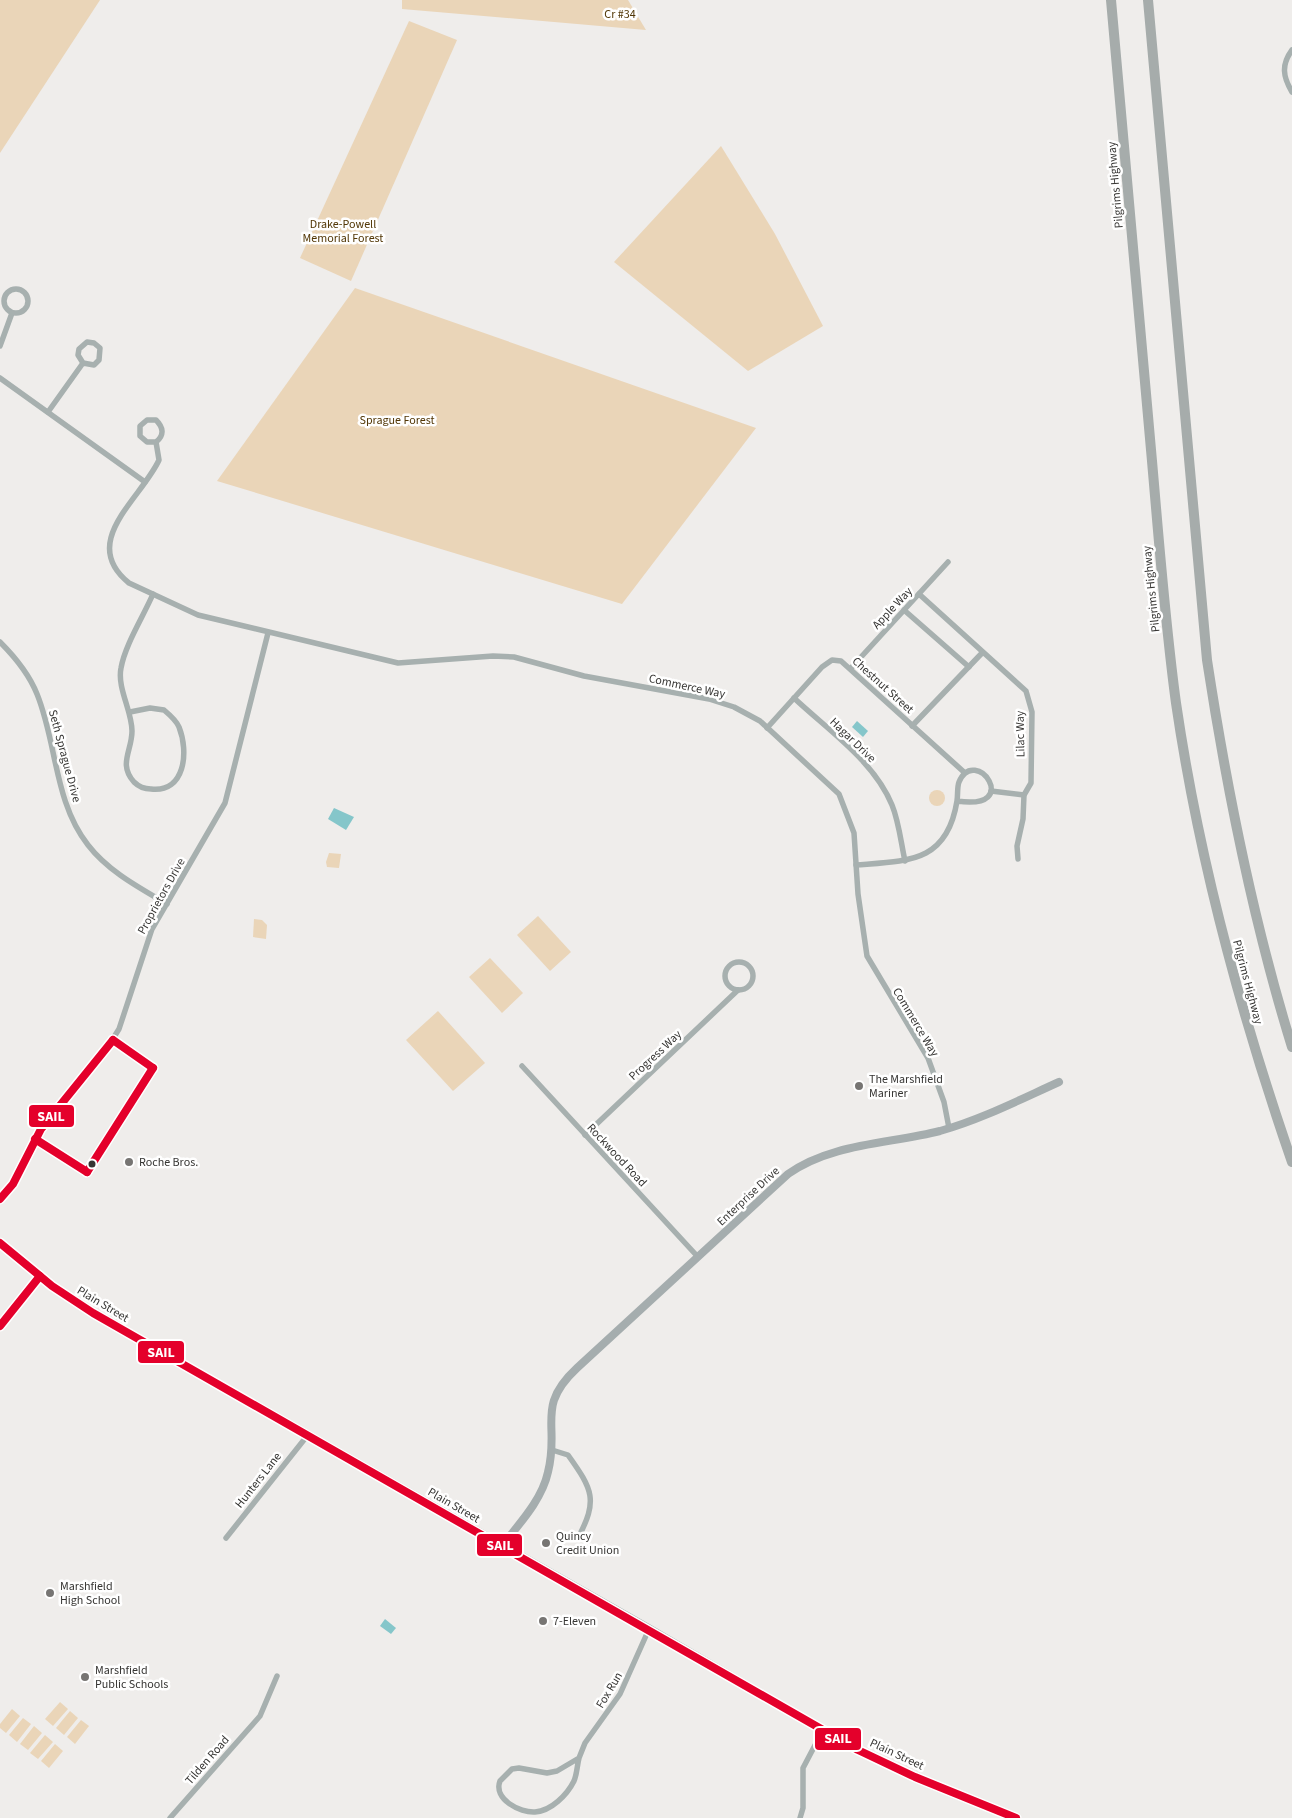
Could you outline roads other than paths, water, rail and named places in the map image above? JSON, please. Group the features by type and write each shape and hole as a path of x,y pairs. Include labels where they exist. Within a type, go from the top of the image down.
{"highway":[{"name":"Pilgrims Highway","path":"1111,0 1164,599 1176,703 1195,810 1229,959 1259,1065 1292,1162"},
{"name":"Pilgrims Highway","path":"1148,0 1207,660 1219,743 1241,853 1259,931 1292,1047"}],"main road":[{"name":"Plain Street","path":"0,1243 52,1286 80,1305 823,1730 888,1765 1016,1818"}],"street":[{"path":"1292,50 1286,61 1284,74 1292,92"},
{"path":"12,289 21,290 28,299 27,305 20,312 12,313 4,304 5,295 12,289"},
{"path":"0,346 12,313"},
{"path":"88,342 94,343 100,348 99,360 94,365 83,363 78,355 79,349 88,342"},
{"path":"48,412 83,363"},
{"path":"0,378 145,482"},
{"path":"146,420 156,420 161,425 162,434 156,442 146,442 140,436 140,426 146,420"},
{"name":"Commerce Way","path":"156,442 160,454 159,460 117,523 109,548 115,568 122,577 198,615 398,663 493,656 514,657 584,676 709,699 734,707 760,721 839,794 854,833 867,956 928,1058 944,1102 949,1128"},
{"name":"Apple Way","path":"851,668 948,562"},
{"path":"130,712 150,708 164,710 179,727 184,756 183,767 171,785 159,790 144,788 134,782 126,769 125,760 132,734 130,712 123,691 120,669 153,594"},
{"name":"Lilac Way","path":"919,594 1026,691 1032,712 1030,783 1024,795 1023,819 1017,846 1018,859"},
{"path":"904,610 969,667"},
{"name":"Proprietors Drive","path":"0,1199 13,1184 41,1129 104,1054 116,1035 130,998 147,941 225,803 268,633"},
{"name":"Seth Sprague Drive","path":"0,642 19,662 37,694 65,802 83,838 111,868 167,904"},
{"path":"912,726 982,653"},
{"name":"Chestnut Street","path":"768,728 822,667 832,660 841,661 851,668 965,773"},
{"name":"Hagar Drive","path":"794,698 867,766 882,785 893,806 905,861"},
{"path":"856,865 905,861 929,853 938,845 952,825 959,782 965,773 980,771 988,777 991,791"},
{"path":"991,791 1024,795"},
{"path":"957,801 972,803 983,801 991,791"},
{"name":"Progress Way","path":"585,1135 738,990 747,988 753,980 752,971 741,962 732,964 725,975 727,984 738,990"},
{"name":"Rockwood Road","path":"522,1066 698,1257"},
{"name":"Enterprise Drive","path":"501,1547 535,1503 548,1473 552,1450 552,1404 557,1389 780,1181 808,1161 839,1151 949,1128 992,1114 1059,1082"},
{"name":"Hunters Lane","path":"226,1538 307,1436"},
{"path":"552,1450 568,1455 590,1492 590,1510 578,1538"},
{"name":"Fox Run","path":"579,1758 557,1771 547,1773 519,1768 512,1769 500,1781 499,1793 505,1800 521,1809 534,1812 542,1811 556,1803 570,1788 575,1779 579,1758 585,1742 620,1694 649,1629"},
{"name":"Tilden Road","path":"170,1818 260,1716 277,1676"},
{"path":"800,1818 803,1808 802,1768 823,1730"}],"water":[{"path":"857,721 868,731 863,737 852,727"},
{"path":"334,808 354,817 346,830 328,819"},
{"path":"385,1619 396,1628 391,1634 380,1626"}],"place":[{"name":"The Marshfield Mariner","path":"859,1086"},
{"name":"Roche Bros.","path":"129,1162"},
{"name":"Quincy Credit Union","path":"546,1543"},
{"name":"Marshfield High School","path":"50,1593"},
{"name":"7-Eleven","path":"543,1621"},
{"name":"Marshfield Public Schools","path":"85,1677"}],"park label":[{"name":"Cr #34","path":"620,14"},
{"name":"Drake-Powell Memorial Forest","path":"343,231"},
{"name":"Sprague Forest","path":"397,420"}]}
